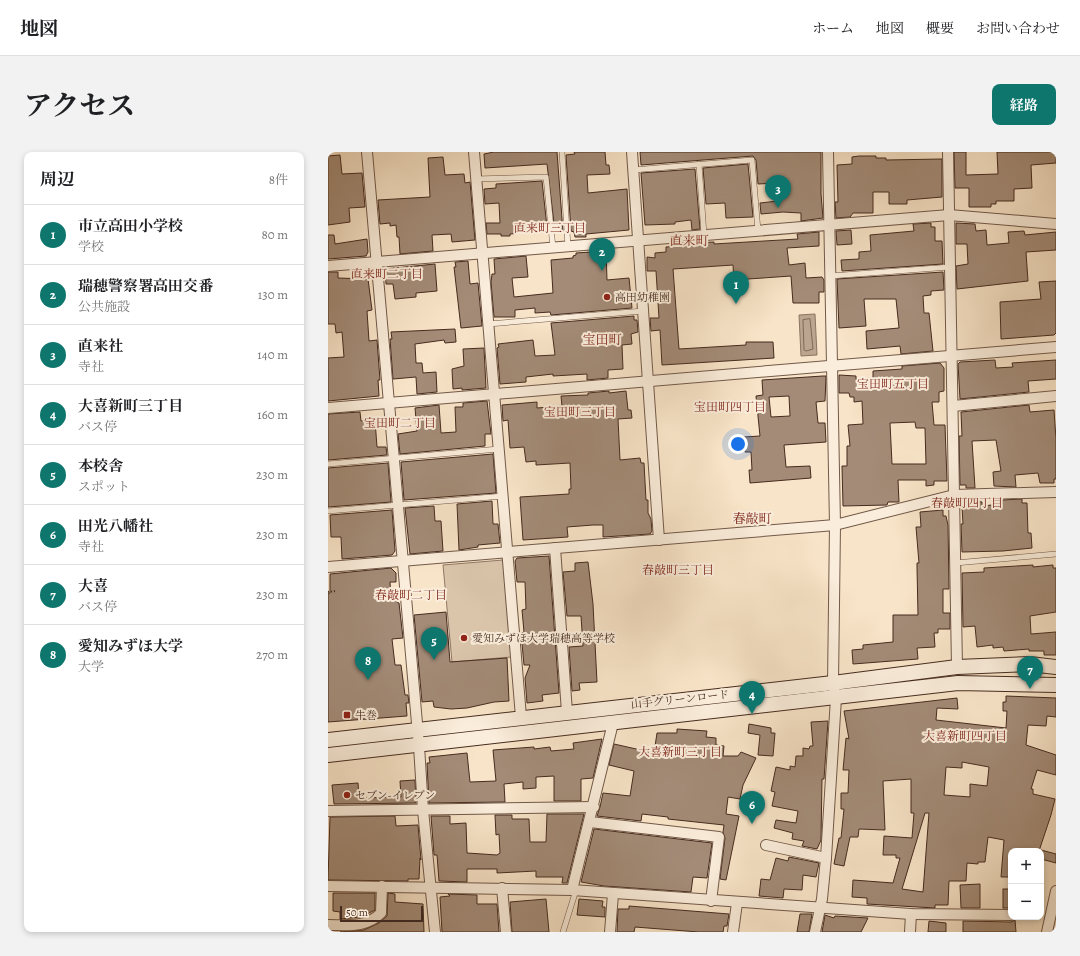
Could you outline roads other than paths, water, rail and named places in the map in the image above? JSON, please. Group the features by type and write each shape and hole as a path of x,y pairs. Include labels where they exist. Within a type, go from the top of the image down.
{"street":[{"path":"367,152 419,746 422,810 432,887 435,932"},
{"path":"474,152 521,717"},
{"path":"632,152 659,540"},
{"path":"815,932 820,908 826,858 836,698 834,683 835,525 828,152"},
{"path":"948,152 957,667"},
{"path":"328,266 949,215 1056,224"},
{"path":"328,408 1056,347"},
{"path":"953,406 1056,396"},
{"path":"328,568 835,525 954,495 1056,492"},
{"path":"554,548 567,712"},
{"name":"山手グリーンロード","path":"328,740 417,731 521,717 834,683 957,667 1030,664 1056,666"},
{"name":"山手グリーンロード","path":"328,755 419,746 958,683 1056,685"},
{"path":"574,890 613,723"},
{"path":"328,811 594,807"},
{"path":"590,822 719,838 711,901"},
{"path":"766,845 826,858"},
{"path":"328,886 574,890 737,903 911,914 1008,915"},
{"path":"328,925 363,924 375,919 381,913 382,886"},
{"path":"502,888 506,932"},
{"path":"1047,932 1049,917 1056,891"},
{"path":"610,932 613,894"},
{"path":"733,932 737,903"},
{"path":"910,932 911,914"}],"lane":[{"path":"562,152 568,247"},
{"path":"633,170 752,160 758,231"},
{"path":"699,164 704,235"},
{"path":"476,179 546,176 554,248"},
{"path":"830,276 950,267"},
{"path":"488,324 643,311"},
{"path":"328,464 499,449"},
{"path":"328,511 502,496"},
{"path":"955,562 1056,554"},
{"path":"563,932 574,890"}],"water":[{"path":"815,314 817,355 801,356 799,315"}],"place":[{"name":"直来社","path":"778,208"},
{"name":"瑞穂警察署高田交番","path":"602,271"},
{"name":"高田幼稚園","path":"607,297"},
{"name":"市立高田小学校","path":"736,304"},
{"name":"愛知みずほ大学瑞穂高等学校","path":"464,638"},
{"name":"本校舎","path":"434,660"},
{"name":"愛知みずほ大学","path":"368,680"},
{"name":"大喜","path":"1030,689"},
{"name":"大喜新町三丁目","path":"752,714"},
{"name":"牛巻","path":"347,715"},
{"name":"セブン-イレブン","path":"347,795"},
{"name":"田光八幡社","path":"752,824"}],"district":[{"name":"直来町三丁目","path":"550,228"},
{"name":"直来町","path":"689,240"},
{"name":"直来町二丁目","path":"387,274"},
{"name":"宝田町","path":"602,339"},
{"name":"宝田町五丁目","path":"893,384"},
{"name":"宝田町四丁目","path":"730,407"},
{"name":"宝田町三丁目","path":"580,412"},
{"name":"宝田町二丁目","path":"400,423"},
{"name":"春敲町四丁目","path":"967,503"},
{"name":"春敲町","path":"752,518"},
{"name":"春敲町三丁目","path":"678,570"},
{"name":"春敲町二丁目","path":"411,595"},
{"name":"大喜新町四丁目","path":"965,736"},
{"name":"大喜新町三丁目","path":"680,752"}]}
